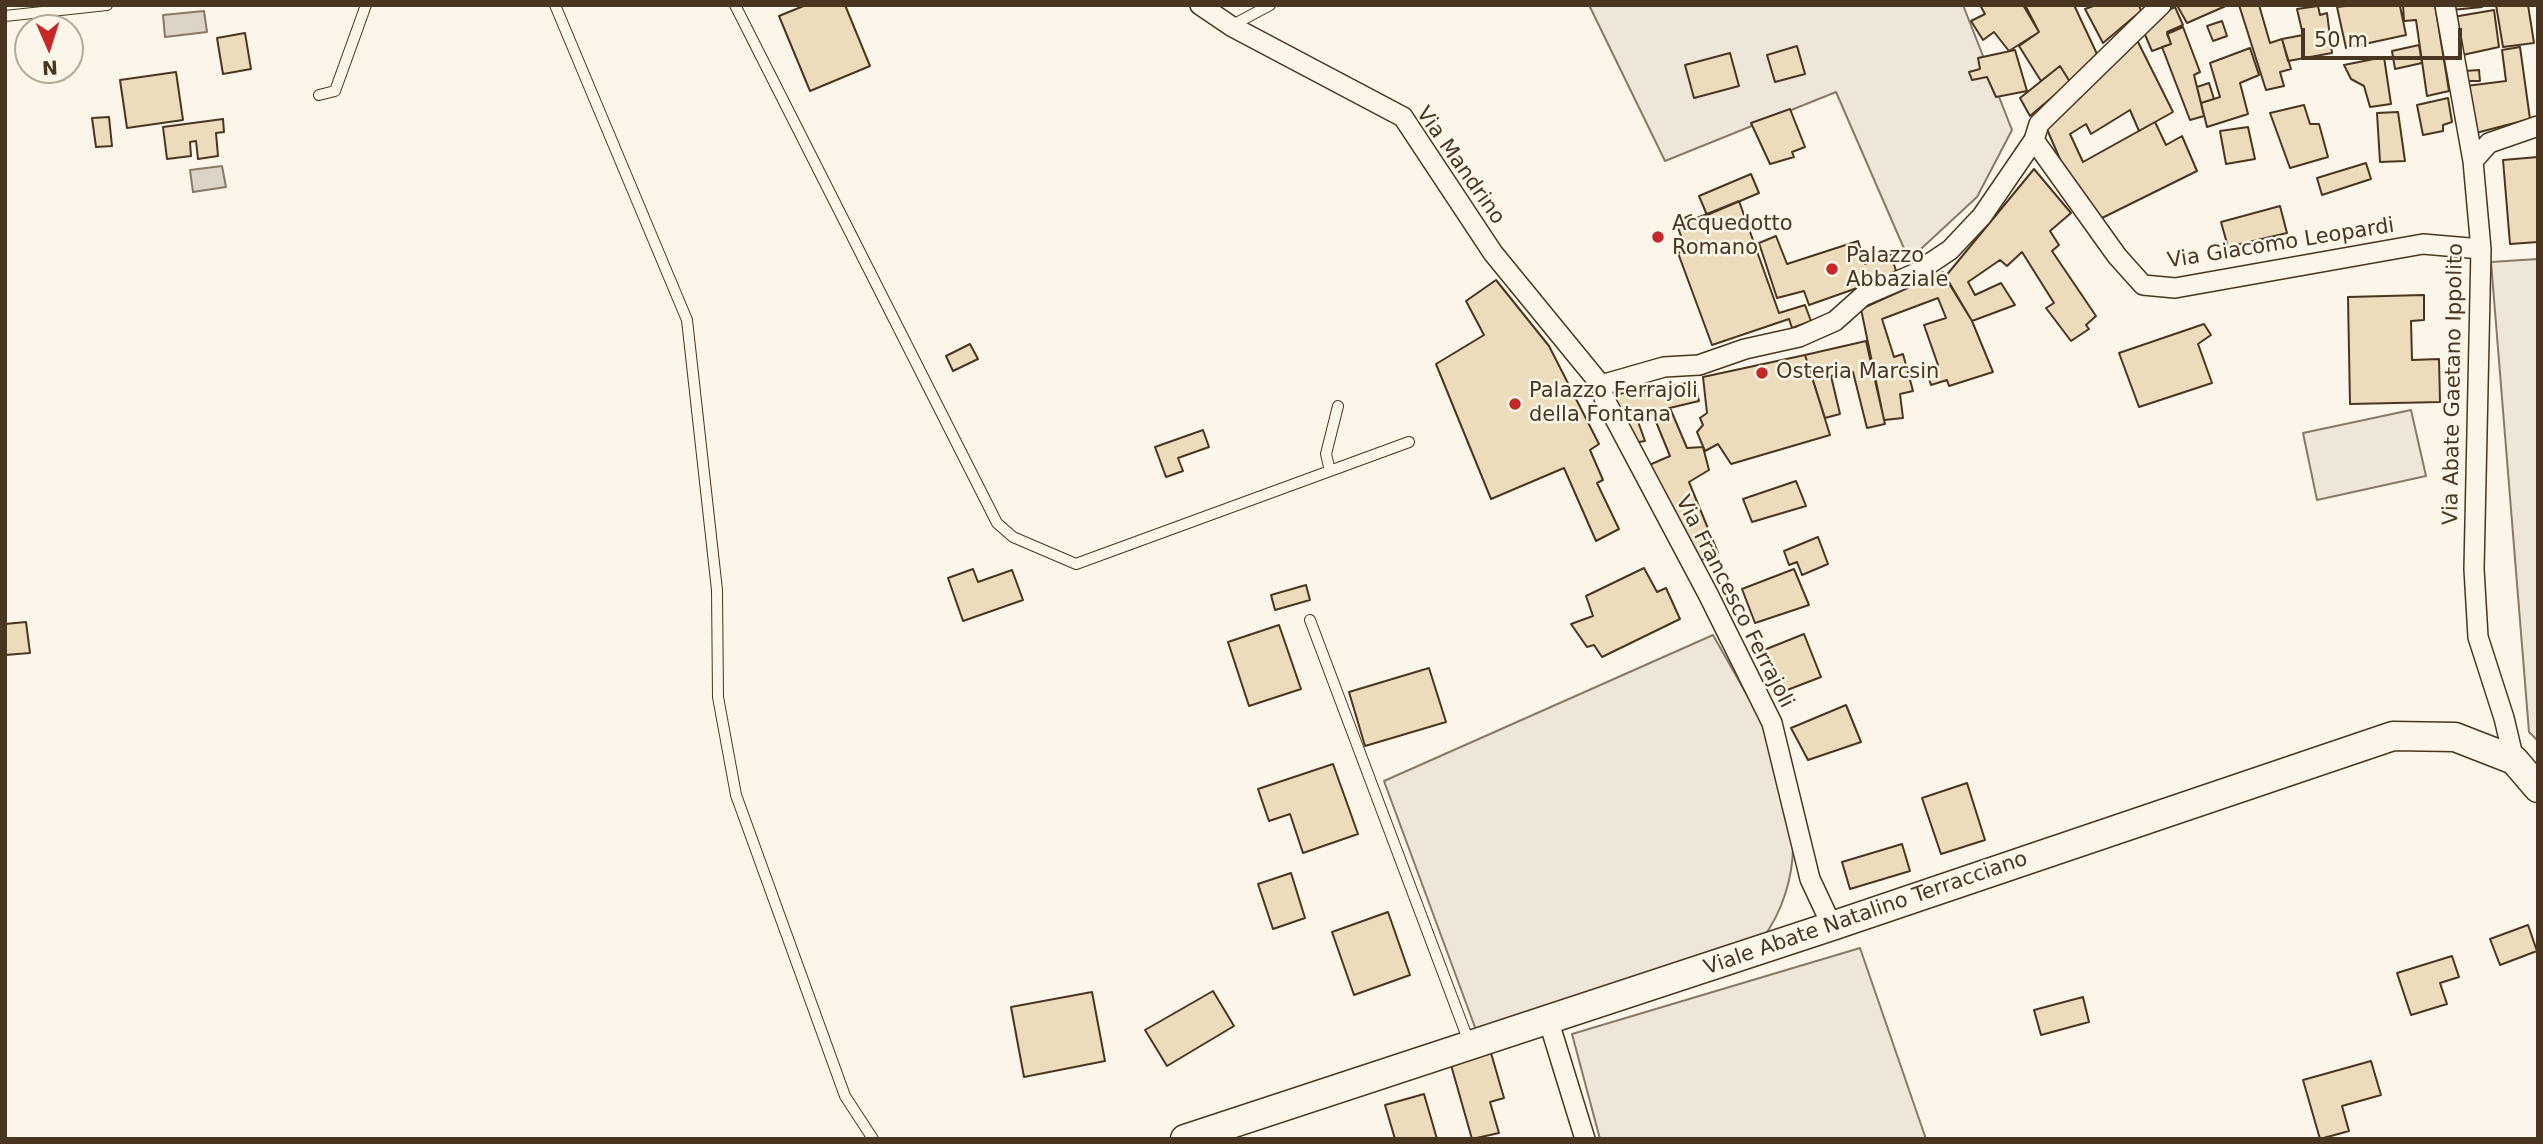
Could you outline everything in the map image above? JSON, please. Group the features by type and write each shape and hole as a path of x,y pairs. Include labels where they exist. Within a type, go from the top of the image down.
{"street":[{"name":"Via Mandrino","path":"1200,5 1231,26 1403,117 1493,253 1601,385"},
{"path":"1601,385 1664,367 1699,365 1745,349 1799,337 1835,321 1863,296 1914,274 1950,250 1982,216 2034,140 2039,124 2161,5"},
{"name":"Via Abate Gaetano Ippolito","path":"2445,5 2473,161 2481,249 2474,569 2479,637 2514,761"},
{"path":"2473,161 2489,143 2538,126"},
{"name":"Via Giacomo Leopardi","path":"2034,140 2117,256 2143,285 2175,288 2423,244 2481,249"},
{"name":"Via Francesco Ferrajoli","path":"1601,385 1604,398 1708,594 1772,723 1810,879 1832,926"},
{"name":"Viale Abate Natalino Terracciano","path":"1185,1139 1832,926 2393,736 2455,737 2514,761 2538,788"},
{"path":"1548,1019 1586,1139"}],"lane":[{"path":"5,16 107,5"},
{"path":"319,95 335,91 366,5"},
{"path":"555,5 687,320 717,590 718,696 736,795 845,1096 873,1139"},
{"path":"736,5 997,523 1013,537 1076,564 1409,442"},
{"path":"1231,26 1270,5"},
{"path":"1330,471 1326,454 1338,406"},
{"path":"1310,620 1471,1045"}],"shaded area":[{"path":"1589,5 1963,5 2012,130 1977,197 1909,260 1836,92 1665,161"},
{"path":"204,11 207,32 165,37 163,15"},
{"path":"222,166 226,187 193,192 190,170"},
{"path":"2538,259 2538,741 2529,732 2491,262"},
{"path":"2411,410 2426,476 2317,500 2303,433"},
{"path":"1713,635 1764,725 1793,846 1789,882 1770,928 1763,938 1476,1030 1384,781"},
{"path":"1860,948 1926,1139 1600,1139 1572,1034"}],"building":[{"path":"806,5 845,5 870,66 810,91 779,16"},
{"path":"1980,5 2023,5 2039,32 2009,51 1994,32 1983,40 1971,21 1985,14"},
{"path":"2025,5 2074,5 2097,54 2070,82 2060,66 2041,81 2019,46 2039,32"},
{"path":"2096,5 2139,5 2141,11 2103,43 2085,9"},
{"path":"2228,5 2187,23 2178,7"},
{"path":"2239,5 2259,5 2270,43 2282,39 2291,69 2280,72 2284,86 2266,90"},
{"path":"2403,5 2435,5 2449,91 2427,96 2416,20 2404,21"},
{"path":"2451,5 2482,5 2482,7 2452,10"},
{"path":"2496,5 2528,5 2534,43 2503,47"},
{"path":"2318,6 2320,15 2327,13 2332,53 2288,61 2282,39 2303,35 2297,9"},
{"path":"2400,6 2406,35 2346,48 2337,7"},
{"path":"2175,7 2183,25 2167,32 2171,44 2152,51 2143,30 2160,14"},
{"path":"2494,10 2499,47 2458,56 2453,17"},
{"path":"2222,21 2227,36 2213,41 2207,26"},
{"path":"2183,27 2200,72 2194,75 2204,116 2190,120 2162,47 2171,44 2167,34"},
{"path":"245,33 251,69 223,74 217,38"},
{"path":"2136,38 2173,112 2155,122 2166,145 2182,136 2197,171 2100,219 2066,173 2046,127","holes":["2130,110 2139,131 2083,162 2070,134 2086,124 2091,134"]},
{"path":"2419,45 2422,63 2395,69 2392,51"},
{"path":"1797,46 1805,74 1775,82 1767,55"},
{"path":"2520,47 2530,119 2476,133 2466,86 2506,81 2502,50"},
{"path":"2250,48 2259,75 2240,83 2248,114 2207,127 2201,103 2220,97 2210,63"},
{"path":"2015,50 2027,91 1996,97 1987,77 1972,80 1969,72 1980,69 1978,58"},
{"path":"1730,53 1739,86 1694,98 1685,65"},
{"path":"2384,57 2391,104 2370,107 2364,86 2351,79 2344,65"},
{"path":"2060,66 2070,82 2030,116 2020,98"},
{"path":"2479,70 2480,81 2467,81 2465,71"},
{"path":"176,72 183,120 127,128 120,80"},
{"path":"2209,83 2214,99 2201,103 2197,87"},
{"path":"2448,98 2452,122 2443,125 2443,131 2423,135 2417,105"},
{"path":"2304,105 2310,124 2319,124 2328,157 2290,168 2270,113"},
{"path":"1790,109 1805,147 1792,152 1794,157 1770,164 1751,123"},
{"path":"2398,112 2405,161 2380,162 2377,113"},
{"path":"109,117 112,146 96,147 92,118"},
{"path":"223,119 224,132 216,133 218,156 198,159 196,141 190,142 191,156 167,159 163,127"},
{"path":"2248,127 2255,159 2226,164 2220,131"},
{"path":"2538,157 2538,242 2510,244 2503,160"},
{"path":"2366,163 2371,179 2322,195 2317,178"},
{"path":"2034,169 2071,213 2050,231 2059,245 2052,251 2096,316 2086,325 2089,329 2071,341 2046,308 2054,303 2022,252 2007,266 2000,260 1968,282 1975,295 2001,283 2015,305 1972,321 1945,277"},
{"path":"1751,174 1759,193 1707,215 1699,196"},
{"path":"1739,201 1779,313 1805,305 1811,321 1792,328 1789,319 1712,345 1678,253 1686,250 1676,222 1691,215 1692,220"},
{"path":"2280,206 2287,233 2228,247 2221,222"},
{"name":"Palazzo Abbaziale","path":"1776,236 1787,264 1858,241 1865,264 1891,255 1897,274 1809,305 1804,291 1777,298 1759,243"},
{"path":"1943,272 1972,321 1993,372 1949,386 1947,380 1931,385 1926,370 1938,365 1924,325 1946,318 1938,298 1882,319 1894,357 1903,354 1913,391 1900,394 1903,418 1884,420 1861,309"},
{"name":"Palazzo Ferrajoli della Fontana","path":"1496,280 1549,346 1599,444 1590,450 1603,480 1597,483 1619,529 1596,541 1564,468 1491,499 1436,364 1484,335 1466,301"},
{"path":"2424,295 2424,320 2411,321 2412,360 2439,359 2440,402 2350,404 2348,297"},
{"path":"2204,324 2211,335 2198,344 2212,383 2139,407 2119,353"},
{"path":"1866,341 1885,424 1867,428 1853,372 1831,376 1840,414 1825,418 1805,355"},
{"path":"970,344 978,359 953,371 946,356"},
{"path":"1805,355 1830,435 1731,464 1718,444 1705,451 1697,432 1703,425 1700,418 1707,413 1703,377"},
{"path":"1694,382 1699,401 1636,416 1645,441 1633,443 1613,407 1618,394"},
{"path":"1670,408 1687,448 1703,447 1709,470 1689,482 1718,553 1699,561 1640,469 1670,456 1652,412"},
{"path":"1203,430 1209,447 1178,458 1183,471 1166,477 1155,447"},
{"path":"1796,481 1806,506 1752,522 1743,499"},
{"path":"1818,537 1828,564 1802,575 1797,562 1789,565 1784,551"},
{"path":"1644,568 1657,592 1666,588 1680,619 1602,657 1594,645 1587,647 1571,624 1593,616 1586,596"},
{"path":"973,569 978,582 1012,570 1023,600 963,621 948,578"},
{"path":"1794,569 1809,605 1755,623 1742,589"},
{"path":"1306,585 1310,600 1275,610 1271,595"},
{"path":"26,622 30,653 5,655 5,624"},
{"path":"1279,625 1301,689 1249,706 1228,642"},
{"path":"1804,634 1821,677 1782,692 1764,650"},
{"path":"1429,668 1446,722 1365,746 1349,692"},
{"path":"1846,705 1861,742 1808,760 1791,728"},
{"path":"1333,764 1358,834 1303,853 1290,814 1269,821 1258,789"},
{"path":"1967,783 1985,840 1941,854 1922,798"},
{"path":"1902,844 1910,871 1850,889 1842,862"},
{"path":"1291,873 1305,918 1273,929 1258,884"},
{"path":"1388,912 1410,975 1354,995 1332,932"},
{"path":"2528,925 2537,951 2500,965 2490,939"},
{"path":"2452,956 2459,977 2440,983 2447,1004 2411,1015 2397,973"},
{"path":"1213,991 1234,1026 1167,1066 1145,1030"},
{"path":"1092,992 1105,1061 1024,1077 1011,1007"},
{"path":"2083,997 2089,1022 2041,1035 2034,1010"},
{"path":"1491,1053 1504,1098 1490,1102 1499,1133 1472,1139 1451,1065"},
{"path":"2371,1061 2381,1095 2342,1106 2349,1131 2320,1139 2303,1080"},
{"path":"1424,1094 1437,1139 1395,1139 1385,1105"}],"place":[{"name":"Acquedotto Romano","path":"1658,237"},
{"name":"Palazzo Abbaziale","path":"1832,269"},
{"name":"Osteria Marcsin","path":"1762,373"},
{"name":"Palazzo Ferrajoli della Fontana","path":"1515,404"}]}
